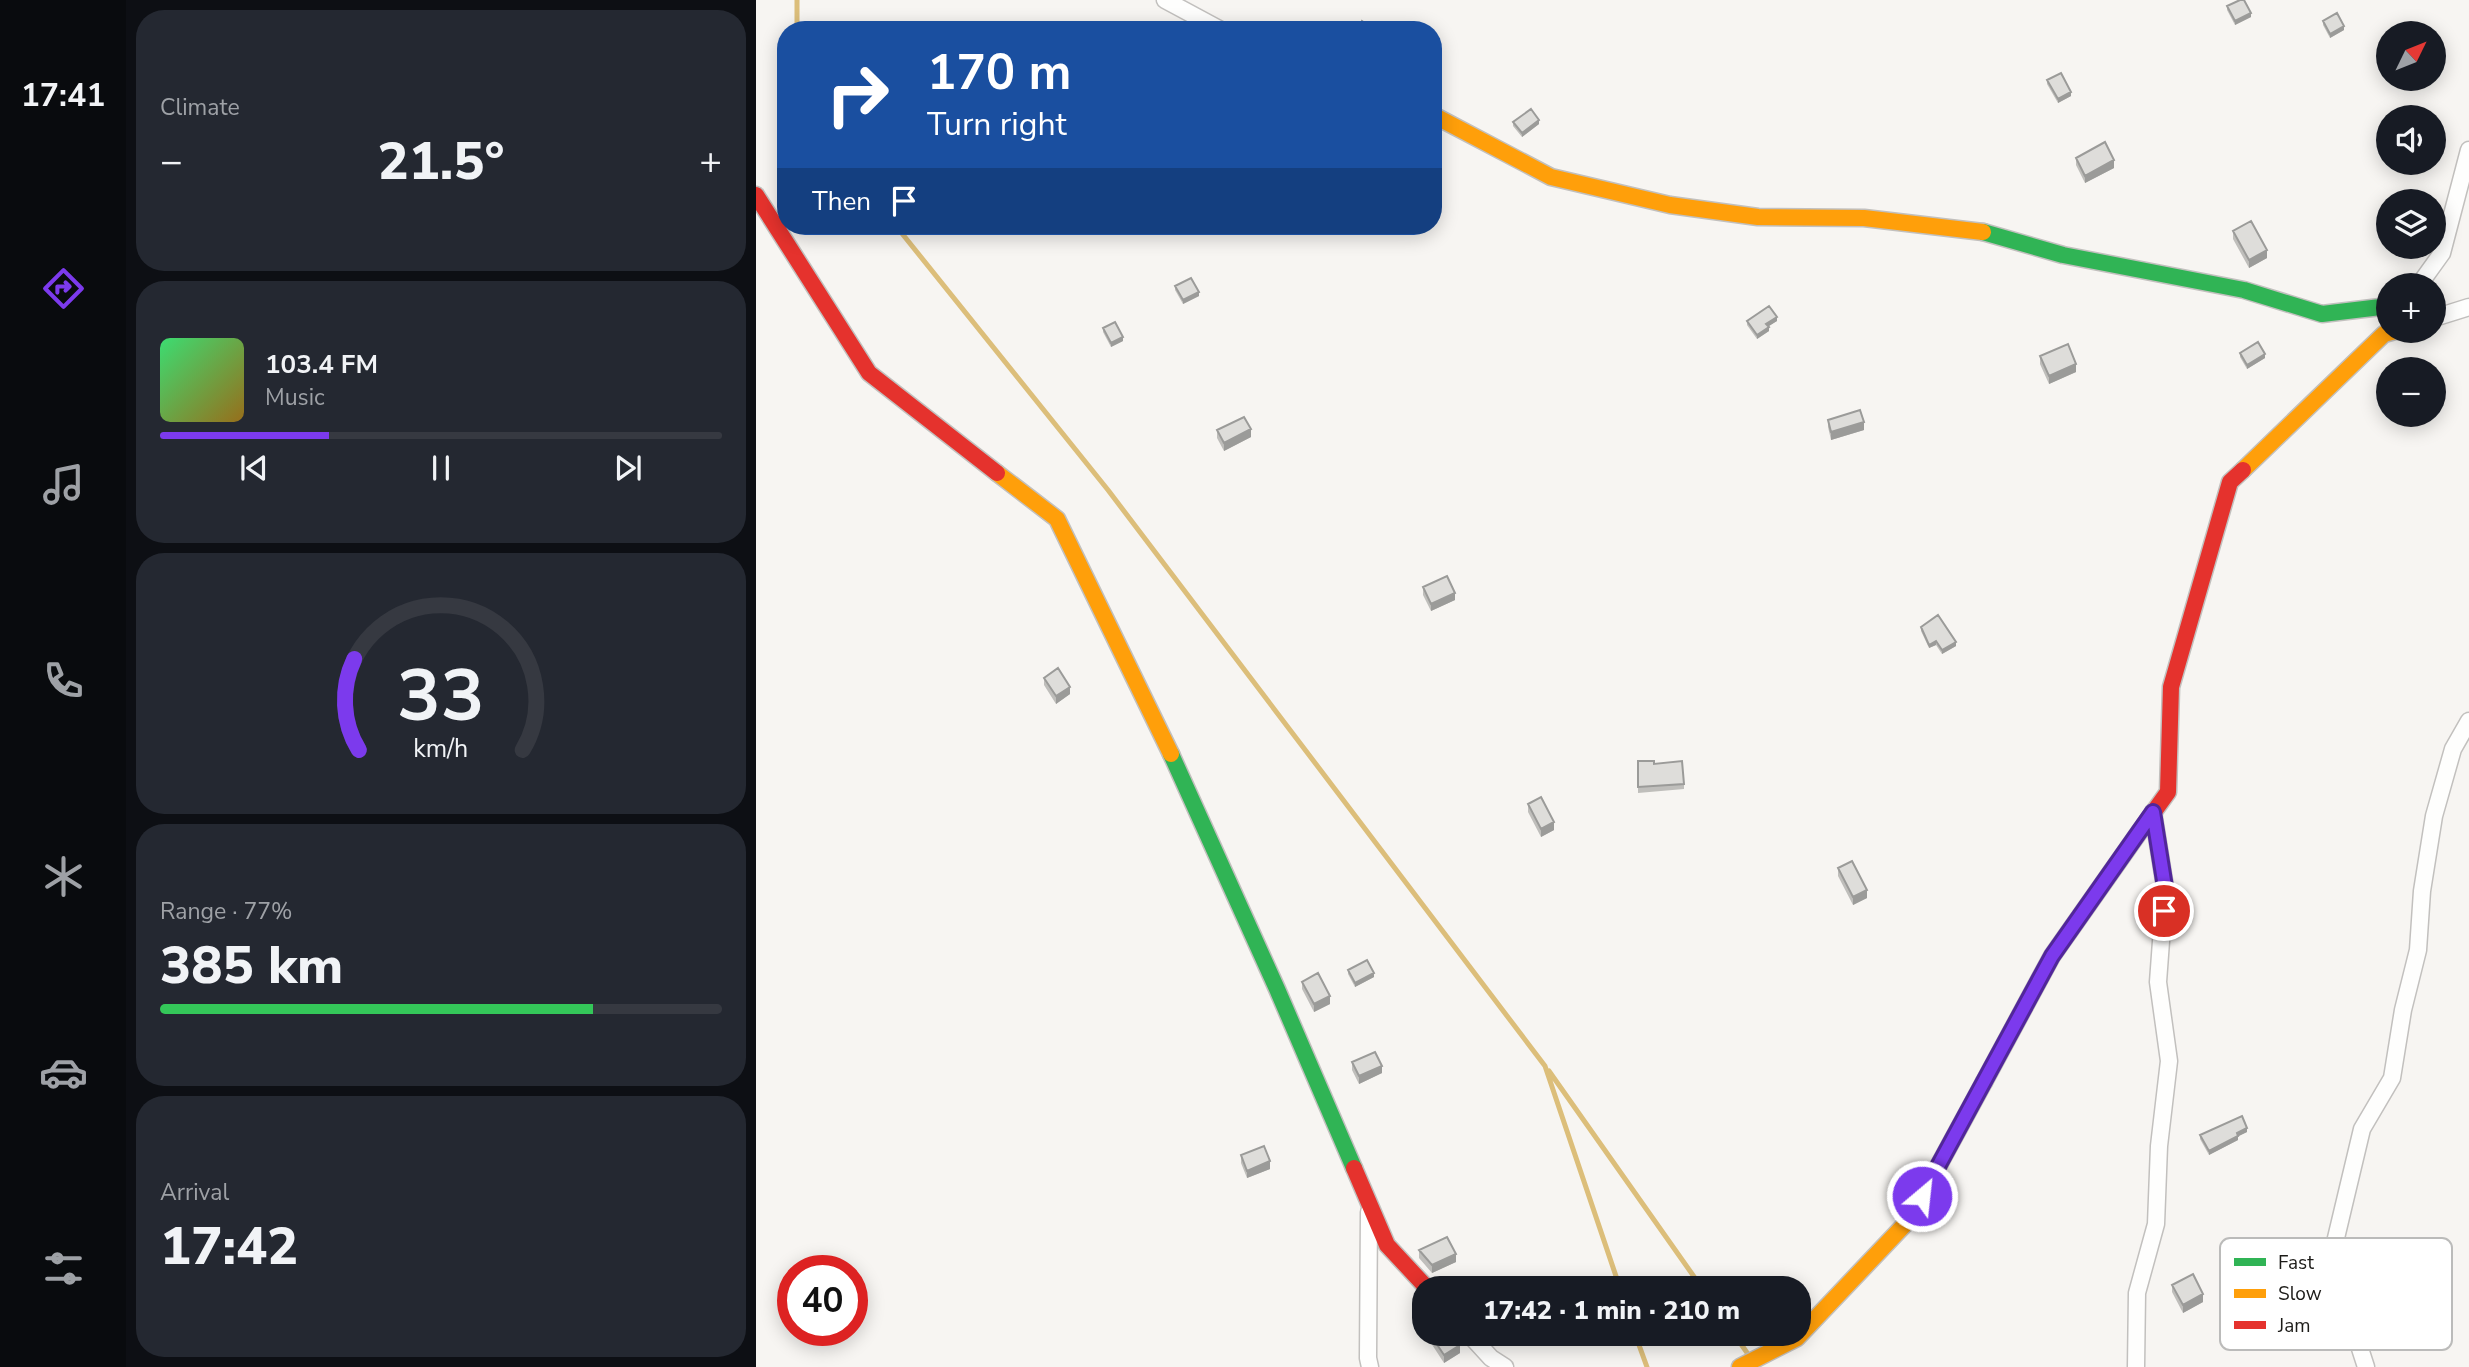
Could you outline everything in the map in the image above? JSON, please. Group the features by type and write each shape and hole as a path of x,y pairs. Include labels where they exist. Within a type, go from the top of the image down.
{"street":[{"path":"1165,0 1204,21"},
{"path":"1442,120 1551,177 1670,205 1758,217 1864,218 1975,230 2063,255 2244,290 2322,314 2376,308"},
{"path":"2428,273 2442,253 2469,150"},
{"path":"756,195 777,228"},
{"path":"781,235 869,373 1057,519 1160,730 1272,976 1387,1245 1416,1276"},
{"path":"2446,314 2469,307"},
{"path":"1740,1367 1797,1338 1909,1220 2052,956 2168,792 2171,687 2230,482 2376,343"},
{"path":"2336,1238 2362,1129 2392,1078 2403,1010 2418,950 2422,891 2434,816 2453,749 2469,721"},
{"path":"2136,1367 2137,1293 2156,1224 2158,1146 2169,1061 2158,982 2165,887 2153,812"},
{"path":"1369,1202 1370,1367"},
{"path":"1480,1346 1505,1367"},
{"path":"2360,1350 2366,1367"}],"building":[{"path":"2244,0 2251,13 2235,21 2227,6"},
{"path":"2337,13 2344,26 2330,34 2323,21"},
{"path":"2061,73 2071,92 2058,99 2047,80"},
{"path":"1531,109 1539,120 1522,133 1513,122"},
{"path":"2105,142 2114,160 2085,176 2076,158"},
{"path":"2251,221 2267,250 2249,260 2233,231"},
{"path":"1191,278 1199,292 1183,300 1175,286"},
{"path":"1769,306 1777,317 1766,324 1769,327 1757,335 1747,321"},
{"path":"1115,322 1123,337 1111,343 1103,328"},
{"path":"2258,342 2265,354 2247,365 2240,353"},
{"path":"2068,344 2076,364 2049,376 2040,356"},
{"path":"1860,410 1864,422 1831,432 1828,420"},
{"path":"1244,417 1251,429 1224,443 1217,430"},
{"path":"1447,576 1455,593 1431,604 1423,587"},
{"path":"1938,615 1956,642 1942,650 1936,641 1929,645 1921,627"},
{"path":"1058,668 1070,687 1056,696 1044,678"},
{"path":"1638,761 1654,761 1654,764 1682,761 1684,784 1638,787"},
{"path":"1541,797 1554,822 1541,829 1528,804"},
{"path":"1852,861 1867,890 1853,897 1838,868"},
{"path":"1367,960 1374,973 1355,983 1348,970"},
{"path":"1318,973 1330,996 1314,1004 1302,982"},
{"path":"1375,1052 1382,1066 1359,1076 1352,1062"},
{"path":"2242,1116 2247,1128 2237,1133 2238,1136 2209,1151 2200,1135"},
{"path":"1264,1146 1270,1161 1247,1171 1241,1155"},
{"path":"1447,1237 1456,1254 1432,1265 1419,1250"},
{"path":"2193,1274 2203,1294 2183,1305 2172,1285"},
{"path":"1438,1346 1458,1346 1444,1355"}],"waterway":[{"path":"797,0 797,21"},
{"path":"903,235 1108,490 1545,1066 1616,1276"},
{"path":"1549,1071 1694,1276"},
{"path":"1639,1346 1647,1367"},
{"path":"1742,1346 1750,1357"}],"traffic: fast":[{"path":"1983,232 2063,255 2244,290 2322,314 2376,308"},
{"path":"1171,754 1354,1168"},
{"path":"1984,1082 2052,956 2140,831"}],"traffic: slow":[{"path":"1442,120 1551,177 1670,205 1758,217 1864,218 1983,232"},
{"path":"2243,470 2376,342"},
{"path":"997,473 1057,519 1171,754"},
{"path":"1740,1367 1797,1338 1909,1220 1984,1082"}],"traffic: jam":[{"path":"756,195 777,228"},
{"path":"781,235 869,373 997,473"},
{"path":"2140,831 2168,792 2171,687 2230,482 2243,470"},
{"path":"1354,1168 1387,1245 1416,1276"}],"route":[{"path":"1922,1196 2052,956 2153,812 2165,887 2164,911"}]}
